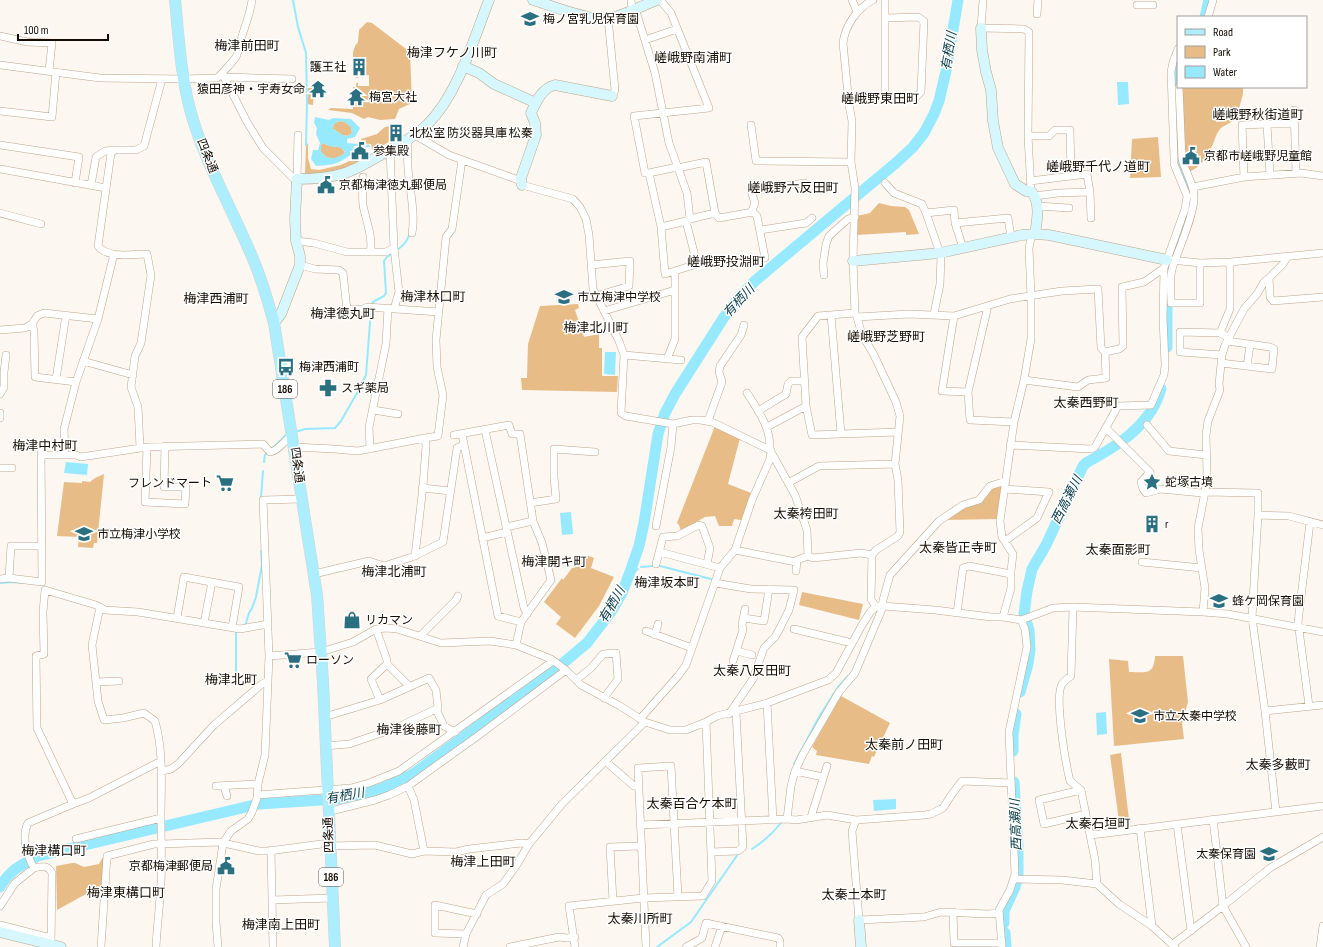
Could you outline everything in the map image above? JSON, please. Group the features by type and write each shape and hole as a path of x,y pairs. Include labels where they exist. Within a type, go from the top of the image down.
{"main road":[{"name":"四条通","path":"175,0 184,79 193,121 211,166 253,259 262,282 274,323 317,595 335,947"}],"street":[{"path":"252,0 249,17 236,58 223,71 222,77 263,148 293,178 297,179 345,173 390,150 411,137 426,125 441,109 451,93 489,0"},
{"path":"533,0 560,4 597,19 608,18 633,6 657,0"},
{"path":"660,0 671,13 709,108 634,116 645,173 706,162 715,213 720,218 753,212 757,216 765,258"},
{"path":"852,0 857,12"},
{"path":"873,0 857,12 844,36 843,43 852,121 852,162 855,188 853,261 856,315 862,335 873,353 896,402 900,416 895,464 898,480 900,532 898,536 876,550 872,555 871,599 879,606 1024,619 1052,608 1072,607 1203,612 1228,614 1323,632"},
{"path":"885,0 885,18 885,94 890,96 916,97 921,92 924,21 918,17 885,18"},
{"path":"983,0 981,28 982,50 991,90 992,121 998,148 1015,184 1026,191 1069,208"},
{"path":"1037,14 1038,0"},
{"path":"1208,16 1213,0"},
{"path":"1142,3 1153,5"},
{"path":"633,6 655,73 669,143 687,193 688,220 698,264 665,274 661,227 649,173"},
{"path":"521,183 536,135 535,123 531,113 536,103 548,87 555,85 612,96 615,90 608,18"},
{"path":"981,28 1024,29 1029,32 1028,136 1033,194 1038,217 1029,248 1031,339 1010,445 1000,521 1002,537 1013,554 1011,588 1003,617"},
{"path":"645,40 677,29"},
{"path":"0,36 27,42 52,43 53,71 52,117 0,111"},
{"path":"1010,445 1091,449 1095,447 1118,406 1151,404 1164,375 1168,263 1194,200 1193,187 1174,158 1171,72 1177,52"},
{"path":"0,65 100,78 184,79 222,77 292,79"},
{"path":"463,66 479,72 494,84 536,103"},
{"path":"91,186 96,157 105,151 136,150 144,146 162,79"},
{"path":"1179,88 1182,159 1181,170 1187,196 1187,214"},
{"path":"1172,100 1180,99"},
{"path":"1294,110 1296,173"},
{"path":"1267,124 1270,176"},
{"path":"1244,178 1242,125 1294,124"},
{"path":"751,125 756,161 852,162"},
{"path":"1028,136 1049,136 1055,130 1070,130 1070,176"},
{"path":"274,323 281,314 300,265 300,256 296,241 295,219 298,135"},
{"path":"411,137 449,155 521,183 573,199 580,207 586,219 589,235 593,289 619,341 624,355 621,413 626,416 671,424 692,420 708,421 771,450 795,495 807,530 808,556"},
{"path":"411,137 407,167 411,185 412,233"},
{"path":"0,144 79,157 75,182"},
{"path":"115,150 111,153 98,246 102,251 119,255 147,254 151,275 141,343 135,356 131,387 138,408 144,447 145,502 185,504 186,487 164,487 164,446"},
{"path":"370,449 369,427 386,344 391,309 399,292 394,248 390,150"},
{"path":"294,447 358,451 438,436 443,396 437,366 436,340 446,237 452,229 462,160"},
{"path":"0,169 106,188"},
{"path":"1193,187 1244,178 1296,173 1323,176"},
{"path":"1033,194 1070,176 1087,174 1090,192 1091,218"},
{"path":"363,177 363,204 369,231 370,251"},
{"path":"751,213 754,203 751,191 804,183"},
{"path":"885,183 894,192 922,204 926,212 940,253 942,266 934,314"},
{"path":"1033,194 1090,192"},
{"path":"926,212 954,210 955,223 963,248"},
{"path":"0,213 41,224"},
{"path":"661,227 715,213"},
{"path":"824,275 823,264 826,244 829,236 848,219 855,217"},
{"path":"760,230 806,223 812,218"},
{"path":"955,223 1008,218 1011,237"},
{"path":"853,261 940,253 1011,237 1034,234 1049,236 1168,263 1230,262 1323,253"},
{"path":"296,241 314,243 347,252 386,252 394,248"},
{"path":"65,456 64,429 76,382 98,319 114,254"},
{"path":"1203,612 1205,588 1199,550 1198,528 1207,473 1206,455 1208,421 1220,390 1219,384 1224,345 1244,309 1257,294 1264,282 1283,264 1288,256"},
{"path":"591,264 630,261 629,286 596,296"},
{"path":"1220,333 1230,310 1230,262"},
{"path":"1168,263 1171,273 1171,303 1200,303 1200,263"},
{"path":"1105,352 1119,349 1123,346 1122,287 1144,282 1168,263"},
{"path":"300,265 315,269 339,270 343,273 347,310 363,309 367,307 439,312"},
{"path":"667,359 676,339 675,271"},
{"path":"1269,278 1270,297 1272,301 1323,297"},
{"path":"898,432 812,435 806,406 802,337 818,316 934,314 954,316 1010,299 1062,291 1098,289 1100,348 1105,352 1106,378 1088,380 1078,387 1024,380"},
{"path":"604,311 675,290"},
{"path":"988,306 968,392 970,420 987,422 1014,422"},
{"path":"0,330 25,328 32,324 37,316 44,313 98,319"},
{"path":"831,315 841,434"},
{"path":"56,379 66,316"},
{"path":"954,316 942,391 968,392"},
{"path":"32,324 34,331 36,377 76,382"},
{"path":"708,421 722,382 719,372 720,366 741,335 744,325"},
{"path":"1221,363 1272,369 1274,349 1228,339 1220,333 1180,332 1180,352 1222,355"},
{"path":"1247,366 1250,344"},
{"path":"0,394 4,387 6,355"},
{"path":"624,355 681,360"},
{"path":"83,361 133,375"},
{"path":"758,411 786,394 788,384 791,381 804,381"},
{"path":"463,947 466,934 486,895 502,884 516,866 529,844 562,804 643,720 686,665 720,568 735,550 754,495 770,459 771,441 767,428 746,392"},
{"path":"767,428 806,406"},
{"path":"373,410 398,414"},
{"path":"0,413 0,418"},
{"path":"656,526 671,447 671,424"},
{"path":"454,436 509,425 512,434 520,434 532,521 542,543 551,580 521,622 516,645"},
{"path":"1147,425 1169,451 1206,455"},
{"path":"1106,428 1150,472 1141,482 1146,493 1161,489 1202,494 1205,492 1258,493 1252,618 1265,711 1276,812"},
{"path":"486,430 524,608 527,614"},
{"path":"462,434 498,616 521,622"},
{"path":"0,579 9,578 42,582 41,452 65,456 76,455 81,457 144,447 263,444 270,452 274,451 292,436"},
{"path":"415,556 426,446 425,438"},
{"path":"314,574 369,561 384,566 415,556 443,542 457,448 464,445"},
{"path":"530,503 556,499 554,449 595,452"},
{"path":"788,483 819,466 895,464"},
{"path":"0,468 12,468"},
{"path":"787,819 791,786 795,771 803,754 839,692 855,673 879,606 883,600 890,574 939,522 963,505 979,500 990,486 1005,485 1049,492 1037,518 1005,541"},
{"path":"422,488 451,491"},
{"path":"218,947 216,889 223,843 231,832 248,819 252,812 257,796 258,784 265,755 269,656 264,500 302,499"},
{"path":"1258,515 1289,516 1323,525"},
{"path":"482,538 532,521"},
{"path":"1309,706 1298,622 1310,522"},
{"path":"656,564 664,537 677,536 699,525 702,526 710,548 707,564"},
{"path":"9,578 11,546 42,546"},
{"path":"735,550 796,562"},
{"path":"660,552 720,568"},
{"path":"796,571 796,562 800,558 808,556 813,558 861,553 872,555"},
{"path":"1142,562 1202,568"},
{"path":"957,613 962,568 968,566 1011,574"},
{"path":"177,618 184,577 212,582 239,587 232,628"},
{"path":"204,623 212,582"},
{"path":"711,852 738,851 742,847 742,821 732,713 753,679 764,648 775,637 789,610 794,590 732,587 715,583"},
{"path":"744,618 764,621 769,589"},
{"path":"73,804 37,728 36,656 44,654 42,612 45,590 96,605 105,610 138,612 240,629 268,624"},
{"path":"420,636 456,600 458,596"},
{"path":"269,656 321,652 352,642 376,629 397,629 441,643 490,641 516,645 554,661 565,669 581,685 643,720 670,730 686,730 717,716 767,703 828,680 836,673 862,624 871,611 879,606"},
{"path":"100,607 92,645 98,701 104,720 123,718 144,713 155,721 158,730 162,771 162,844 161,883 156,947"},
{"path":"1072,607 1071,676 1062,684 1060,689 1059,709 1064,752 1070,781 1081,790 1091,835 1097,884"},
{"path":"733,661 743,630 742,625 745,609"},
{"path":"953,912 954,942 1002,945 999,913 1017,879 1015,874 1010,732 1027,647 1024,619"},
{"path":"655,635 658,624"},
{"path":"376,629 387,664 409,686"},
{"path":"794,629 852,643"},
{"path":"646,631 692,648"},
{"path":"737,651 752,655"},
{"path":"576,680 591,668 603,654 616,654 618,679 604,698"},
{"path":"257,796 327,792 351,788 369,783 398,771 554,661"},
{"path":"380,700 371,679 387,664"},
{"path":"328,809 335,810 375,800 408,786 481,736 565,669"},
{"path":"324,715 331,715 380,700 429,678 436,690 438,708 436,709 444,726 455,732"},
{"path":"96,682 119,681"},
{"path":"162,771 171,769 178,764 214,725 262,684 268,681"},
{"path":"767,703 773,820"},
{"path":"1265,711 1323,705"},
{"path":"325,746 349,744 396,728 436,709"},
{"path":"575,947 575,937 569,906 643,898 703,896 712,880 706,722"},
{"path":"33,866 28,855 25,838 28,823 111,788 161,761"},
{"path":"605,761 634,786 639,787"},
{"path":"646,947 638,768 671,766 678,897"},
{"path":"811,817 826,766"},
{"path":"795,771 823,777"},
{"path":"640,825 787,819 796,820 826,815 856,820 925,814 936,812 943,808 962,781 1011,783"},
{"path":"216,786 258,784"},
{"path":"224,786 227,796"},
{"path":"408,786 414,800 424,851"},
{"path":"1081,790 1039,800 1044,824 1086,814"},
{"path":"1091,835 1323,806"},
{"path":"76,839 161,819"},
{"path":"1213,819 1223,906 1246,947"},
{"path":"856,820 852,831 861,947"},
{"path":"1177,824 1191,932"},
{"path":"1140,828 1152,926"},
{"path":"1017,879 1062,880 1097,884 1119,904 1152,926 1174,946 1270,868 1323,837"},
{"path":"101,947 107,856 154,844 223,843 259,850 271,850 329,844 370,844 412,854 424,851 456,852 469,849 522,843 529,844"},
{"path":"613,901 610,847 641,846"},
{"path":"271,850 273,947"},
{"path":"0,906 15,883 33,866 43,866 50,869 52,873 54,943"},
{"path":"273,900 332,898"},
{"path":"466,934 435,933 435,905 476,914"},
{"path":"859,920 924,917 941,912 999,913"},
{"path":"686,947 702,938 706,923 778,938 780,941 780,947"},
{"path":"0,925 54,943"},
{"path":"715,947 722,926"},
{"path":"1320,947 1323,926"},
{"path":"0,932 54,943"},
{"path":"510,947 559,936 567,938 575,937"}],"green space":[{"path":"367,22 372,23 410,52 412,103 399,109 395,119 380,120 368,117 364,119 352,113 328,110 331,108 353,109 353,87 356,87 356,83 358,83 358,86 369,86 369,75 359,75 358,78 356,78 356,72 353,72 353,52 358,42 359,30"},
{"path":"308,87 314,87 313,105 307,104"},
{"path":"1183,88 1243,88 1243,94 1236,119 1220,129 1203,161 1189,172 1184,159"},
{"path":"341,121 345,122 351,127 352,133 344,136 333,129 335,123"},
{"path":"393,125 390,141 381,147 372,150 371,144 360,143 361,139 377,134 385,127"},
{"path":"1158,137 1161,177 1130,178 1132,139"},
{"path":"308,143 308,158 311,169 319,170 341,165 358,157 364,160 337,171 305,175 306,146"},
{"path":"323,143 341,148 345,153 336,158 327,157 321,152 321,145"},
{"path":"879,203 905,207 909,210 919,234 906,235 906,232 856,235 857,216 870,213"},
{"path":"578,304 579,308 575,310 584,337 599,334 599,348 602,348 602,376 618,376 617,392 522,390 521,378 527,378 528,344 540,306"},
{"path":"715,426 740,438 728,484 751,493 741,520 734,519 732,526 719,526 715,516 705,517 681,531 677,523"},
{"path":"104,474 97,543 94,543 93,548 78,547 79,537 57,536 64,482 90,482"},
{"path":"1004,483 999,519 943,520 987,490"},
{"path":"580,556 589,556 594,558 591,568 614,577 599,606 575,638 556,624 561,617 544,602 562,578 563,580 572,568 581,566"},
{"path":"802,592 863,604 859,620 799,605"},
{"path":"1155,656 1183,656 1188,702 1182,723 1184,739 1114,746 1109,659 1128,661 1129,672 1148,672 1153,667"},
{"path":"841,696 890,723 874,757 872,756 869,764 816,755 817,751 812,747"},
{"path":"1121,753 1129,819 1119,821 1110,755"},
{"path":"104,855 103,891 86,894 57,910 56,866 75,863 84,867 99,864"}],"water":[{"path":"1117,82 1128,82 1129,104 1118,105"},
{"path":"315,117 329,120 333,118 351,119 360,128 355,137 347,139 347,143 370,145 370,147 354,146 352,154 343,160 331,164 316,166 311,159 313,150 318,150 320,143 316,134 317,128 314,123","holes":["341,121 345,122 351,127 352,133 344,136 333,129 335,123","323,143 329,146 342,148 345,153 336,158 327,157 321,152 321,145"]},
{"path":"605,352 616,352 615,375 604,374"},
{"path":"66,462 88,464 87,475 64,473"},
{"path":"571,512 573,534 562,535 560,513"},
{"path":"1106,712 1107,734 1097,735 1096,713"},
{"path":"896,799 896,809 874,811 873,800"}],"waterway":[{"path":"293,0 298,27 306,53 306,145"},
{"name":"有栖川","path":"0,887 12,872 21,865 38,856 259,804 337,799 364,794 383,788 413,774 556,669 587,643 611,612 622,593 630,572 639,546 644,523 658,434 665,413 675,394 724,317 741,295 756,280 897,162 913,147 924,133 939,101 946,71 958,0"},
{"name":"西高瀬川","path":"1205,16 1209,0"},
{"name":"西高瀬川","path":"1167,347 1167,272 1188,209 1190,191 1178,163 1177,67"},
{"path":"397,250 404,244 409,235"},
{"path":"372,305 373,302 384,296 386,293 384,261 393,253"},
{"path":"295,432 305,429 335,428 341,421 366,375 371,309"},
{"name":"西高瀬川","path":"1020,692 1028,664 1030,650 1029,630 1024,614 1032,569 1046,545 1083,466 1136,430 1153,408 1161,389"},
{"path":"273,448 287,434"},
{"path":"264,462 265,455 268,452"},
{"path":"261,497 263,471"},
{"path":"245,626 256,597 262,565 261,551"},
{"path":"641,567 660,566 711,579"},
{"name":"有栖川","path":"629,576 638,569"},
{"path":"0,583 26,583"},
{"path":"233,684 236,675 236,630"},
{"path":"794,764 819,717 838,687 848,676"},
{"name":"西高瀬川","path":"1013,751 1013,735 1016,714"},
{"name":"西高瀬川","path":"1004,923 1004,911 1015,887 1018,876 1018,847 1014,782"},
{"path":"752,849 768,837 781,823"},
{"path":"657,947 691,922 738,854"},
{"name":"西高瀬川","path":"1005,933 1006,947"}],"place":[{"name":"梅ノ宮乳児保育園","path":"530,19"},
{"name":"護王社","path":"359,67"},
{"name":"猿田彦神・宇寿女命","path":"318,89"},
{"name":"梅宮大社","path":"356,97"},
{"name":"北松室 防災器具庫 松秦","path":"396,133"},
{"name":"参集殿","path":"360,151"},
{"name":"京都市嵯峨野児童館","path":"1191,156"},
{"name":"京都梅津徳丸郵便局","path":"326,185"},
{"name":"市立梅津中学校","path":"564,297"},
{"name":"梅津西浦町","path":"286,367"},
{"name":"スギ薬局","path":"328,388"},
{"name":"蛇塚古墳","path":"1152,482"},
{"name":"フレンドマート","path":"225,483"},
{"name":"r","path":"1152,524"},
{"name":"市立梅津小学校","path":"84,534"},
{"name":"蜂ケ岡保育園","path":"1219,601"},
{"name":"リカマン","path":"352,620"},
{"name":"ローソン","path":"293,660"},
{"name":"市立太秦中学校","path":"1140,716"},
{"name":"太秦保育園","path":"1269,854"},
{"name":"京都梅津郵便局","path":"226,866"}],"district":[{"name":"梅津前田町","path":"247,46"},
{"name":"梅津フケノ川町","path":"452,53"},
{"name":"嵯峨野南浦町","path":"693,58"},
{"name":"嵯峨野東田町","path":"880,99"},
{"name":"嵯峨野秋街道町","path":"1258,115"},
{"name":"嵯峨野千代ノ道町","path":"1098,167"},
{"name":"嵯峨野六反田町","path":"793,188"},
{"name":"嵯峨野投淵町","path":"726,262"},
{"name":"梅津林口町","path":"433,297"},
{"name":"梅津西浦町","path":"216,299"},
{"name":"梅津徳丸町","path":"343,314"},
{"name":"梅津北川町","path":"596,328"},
{"name":"嵯峨野芝野町","path":"886,337"},
{"name":"太秦西野町","path":"1086,403"},
{"name":"梅津中村町","path":"45,446"},
{"name":"太秦袴田町","path":"806,514"},
{"name":"太秦皆正寺町","path":"958,548"},
{"name":"太秦面影町","path":"1118,550"},
{"name":"梅津開キ町","path":"554,562"},
{"name":"梅津北浦町","path":"394,572"},
{"name":"梅津坂本町","path":"667,583"},
{"name":"太秦八反田町","path":"752,671"},
{"name":"梅津北町","path":"231,680"},
{"name":"梅津後藤町","path":"409,730"},
{"name":"太秦前ノ田町","path":"904,745"},
{"name":"太秦多藪町","path":"1278,765"},
{"name":"太秦百合ケ本町","path":"692,804"},
{"name":"太秦石垣町","path":"1098,824"},
{"name":"梅津構口町","path":"54,851"},
{"name":"梅津上田町","path":"483,862"},
{"name":"梅津東構口町","path":"126,893"},
{"name":"太秦土本町","path":"854,895"},
{"name":"太秦川所町","path":"640,919"},
{"name":"梅津南上田町","path":"281,925"}]}
